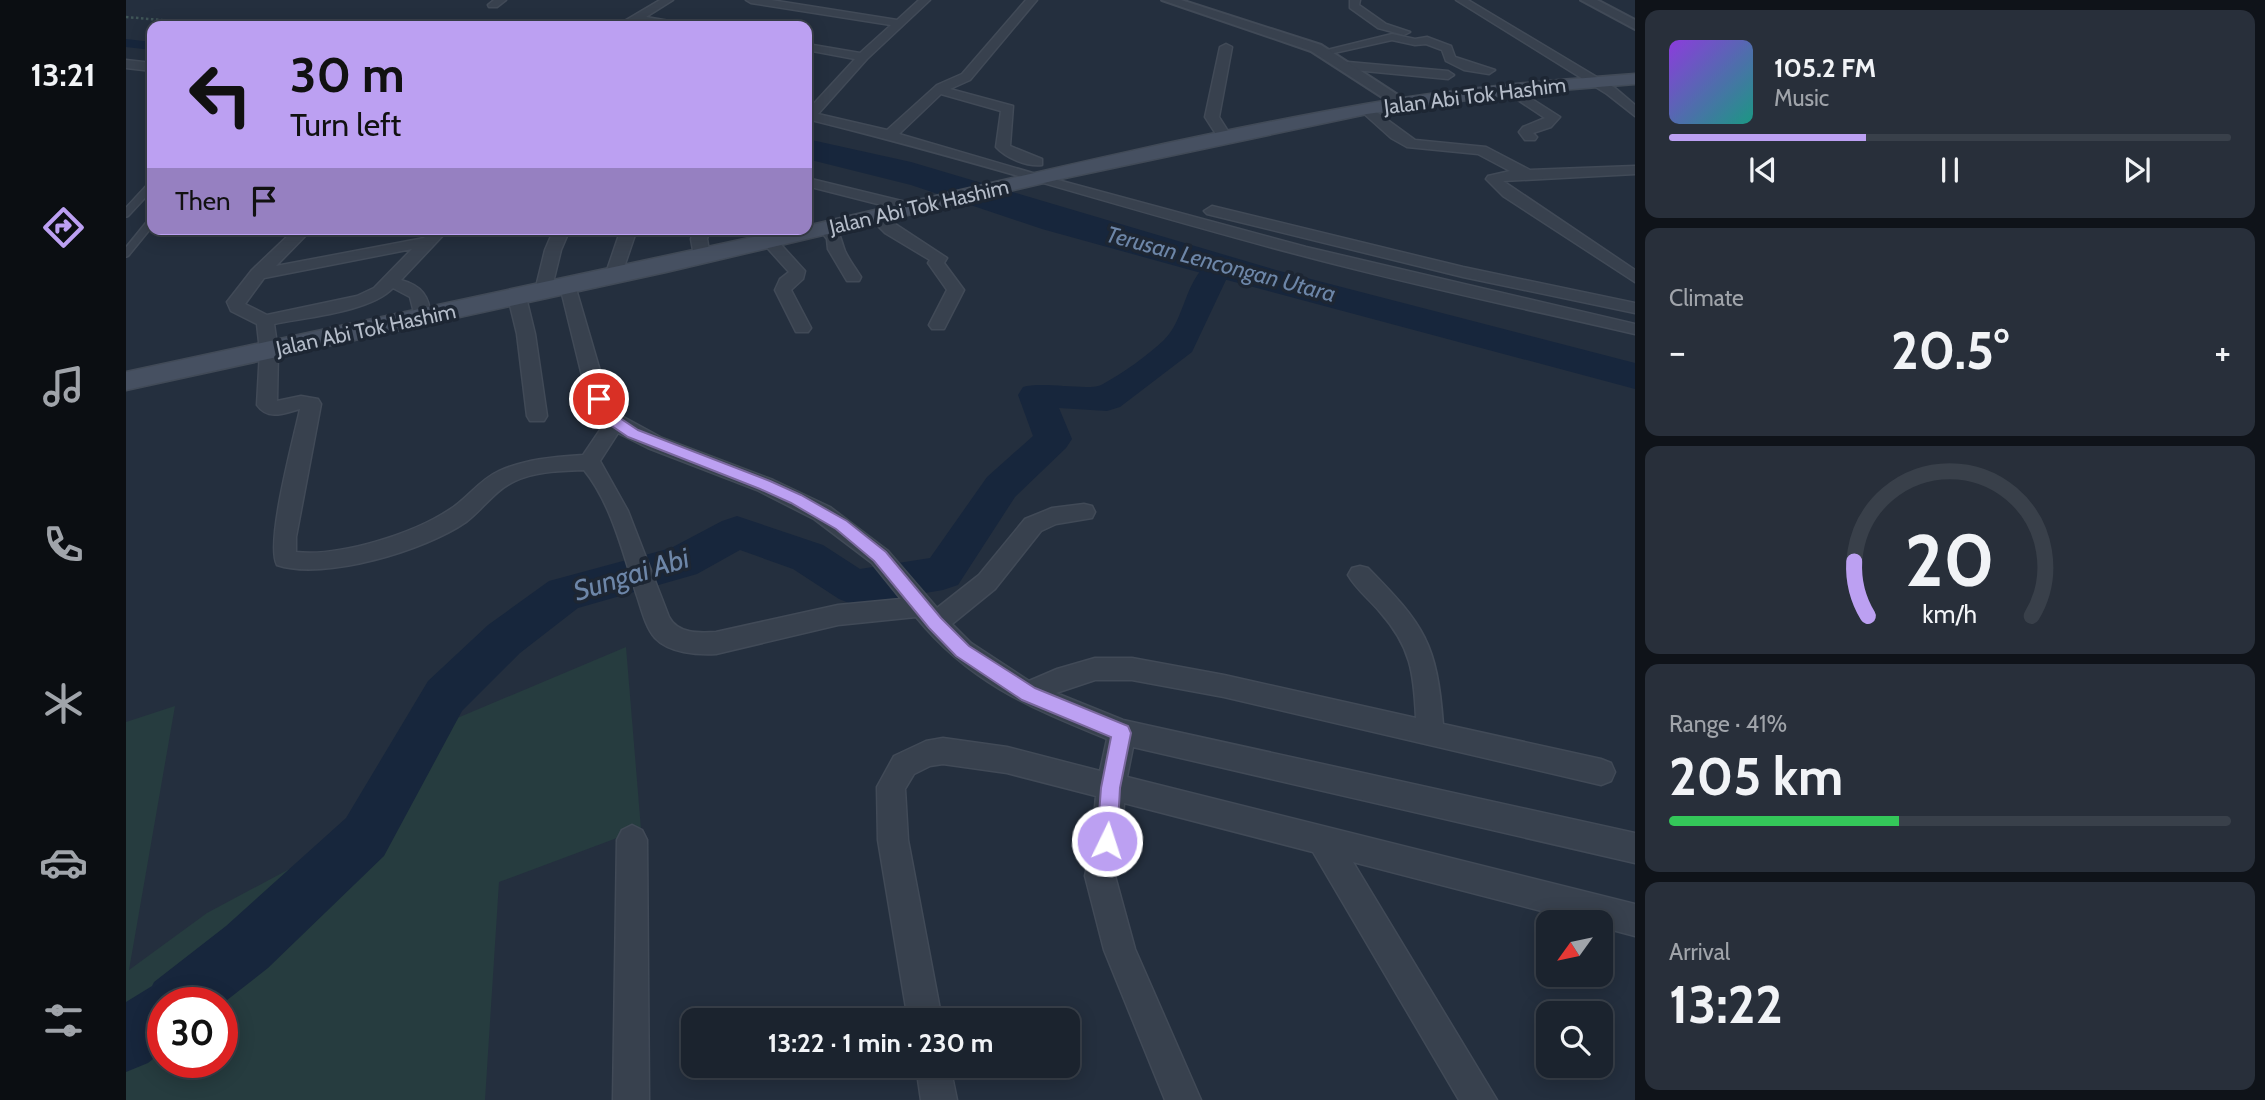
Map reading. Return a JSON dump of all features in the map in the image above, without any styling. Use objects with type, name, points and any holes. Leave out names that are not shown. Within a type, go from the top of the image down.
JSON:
[{"type":"main road","name":"Jalan Abi Tok Hashim","points":[[812,231],[1065,172],[1367,109],[1510,89],[1635,79]]},
{"type":"main road","name":"Jalan Abi Tok Hashim","points":[[126,381],[517,298],[795,235]]},
{"type":"street","points":[[630,21],[668,0]]},
{"type":"street","points":[[751,0],[898,23]]},
{"type":"street","points":[[812,113],[863,57],[925,0]]},
{"type":"street","points":[[890,135],[940,90],[966,77],[1032,0]]},
{"type":"street","points":[[1168,0],[1325,52],[1402,103]]},
{"type":"street","points":[[1355,0],[1354,6],[1373,21],[1447,48],[1450,59],[1459,64],[1489,70]]},
{"type":"street","points":[[1461,0],[1611,91],[1635,111]]},
{"type":"street","points":[[1587,0],[1633,22]]},
{"type":"street","points":[[635,18],[652,21]]},
{"type":"street","points":[[1325,52],[1382,38],[1415,42],[1427,40]]},
{"type":"street","points":[[1226,47],[1212,117],[1226,139]]},
{"type":"street","points":[[812,48],[863,57]]},
{"type":"street","points":[[126,64],[147,66]]},
{"type":"street","points":[[1348,66],[1448,75]]},
{"type":"street","points":[[1510,89],[1553,117],[1546,124],[1528,130],[1526,132],[1530,137]]},
{"type":"street","points":[[940,90],[1005,107],[1010,113],[1003,147],[1011,153],[1065,172],[1186,205],[1462,272],[1635,308]]},
{"type":"street","points":[[1367,109],[1396,135],[1412,144],[1481,150],[1527,174]]},
{"type":"street","points":[[812,117],[890,135],[1030,181],[1303,251],[1635,329]]},
{"type":"street","points":[[1635,170],[1499,176],[1494,177],[1493,182],[1635,277]]},
{"type":"street","points":[[812,183],[913,208]]},
{"type":"street","points":[[877,217],[891,230],[939,258],[936,264],[956,290],[938,325]]},
{"type":"street","points":[[826,228],[835,238],[836,249],[853,277]]},
{"type":"street","points":[[298,235],[258,274],[236,302],[243,312],[265,321],[362,300],[380,292],[436,235]]},
{"type":"street","points":[[258,274],[436,235]]},
{"type":"street","points":[[543,291],[552,250],[559,235]]},
{"type":"street","points":[[613,276],[627,235]]},
{"type":"street","points":[[700,235],[702,256]]},
{"type":"street","points":[[769,241],[797,271],[797,275],[786,283],[783,290],[802,328]]},
{"type":"street","points":[[391,282],[416,293],[421,299],[422,317]]},
{"type":"street","points":[[568,286],[599,399],[608,417],[655,443],[796,499],[841,525],[880,557],[962,651],[1028,694],[1122,733],[1326,776],[1635,848]]},
{"type":"street","points":[[517,298],[526,334],[537,416]]},
{"type":"street","points":[[265,321],[269,351],[269,408],[301,402],[311,404],[283,552],[285,559],[291,562],[345,557],[429,532],[460,515],[484,490],[507,476],[536,467],[589,462],[596,468],[609,491],[663,630],[673,638],[699,644],[716,643],[838,615],[922,607],[987,582],[1033,525],[1052,516],[1084,512]]},
{"type":"street","points":[[589,462],[615,422]]},
{"type":"street","points":[[1360,576],[1407,627],[1418,648],[1425,672],[1431,734]]},
{"type":"street","points":[[1028,694],[1057,680],[1087,671],[1132,669],[1224,687],[1601,772]]},
{"type":"street","points":[[1122,733],[1111,788],[1107,841],[1100,876],[1120,950],[1183,1100]]},
{"type":"street","points":[[923,1008],[893,840],[890,794],[896,774],[914,759],[943,751],[1007,760],[1635,920]]},
{"type":"street","points":[[631,1100],[632,840]]},
{"type":"street","points":[[1323,841],[1479,1100]]},
{"type":"street","points":[[935,1078],[939,1100]]},
{"type":"lane","points":[[126,213],[129,206],[147,190]]},
{"type":"lane","points":[[126,253],[147,227]]},
{"type":"path","points":[[126,17],[173,21]]},
{"type":"green space","points":[[626,647],[641,829],[499,882],[485,1100],[126,1100],[126,722],[175,706],[129,970],[207,913],[340,842],[410,738]]},
{"type":"water","points":[[812,140],[911,162],[1276,270],[1635,363],[1635,389],[1042,229],[911,185],[812,160]]},
{"type":"waterway","name":"Terusan Lencongan Utara","points":[[126,43],[147,45]]},
{"type":"waterway","name":"Sungai Abi","points":[[196,987],[247,947],[365,837],[445,696],[504,639],[564,594],[682,562],[737,532],[808,557],[854,587],[943,573],[1001,487],[1053,439],[1036,395],[1107,399],[1180,345],[1212,276],[1224,265]]},
{"type":"waterway","name":"Sungai Abi","points":[[126,1041],[147,1025]]},
{"type":"route","points":[[599,399],[608,417],[633,433],[765,485],[841,525],[880,557],[962,651],[1028,694],[1122,733],[1111,788],[1107,841]]}]
